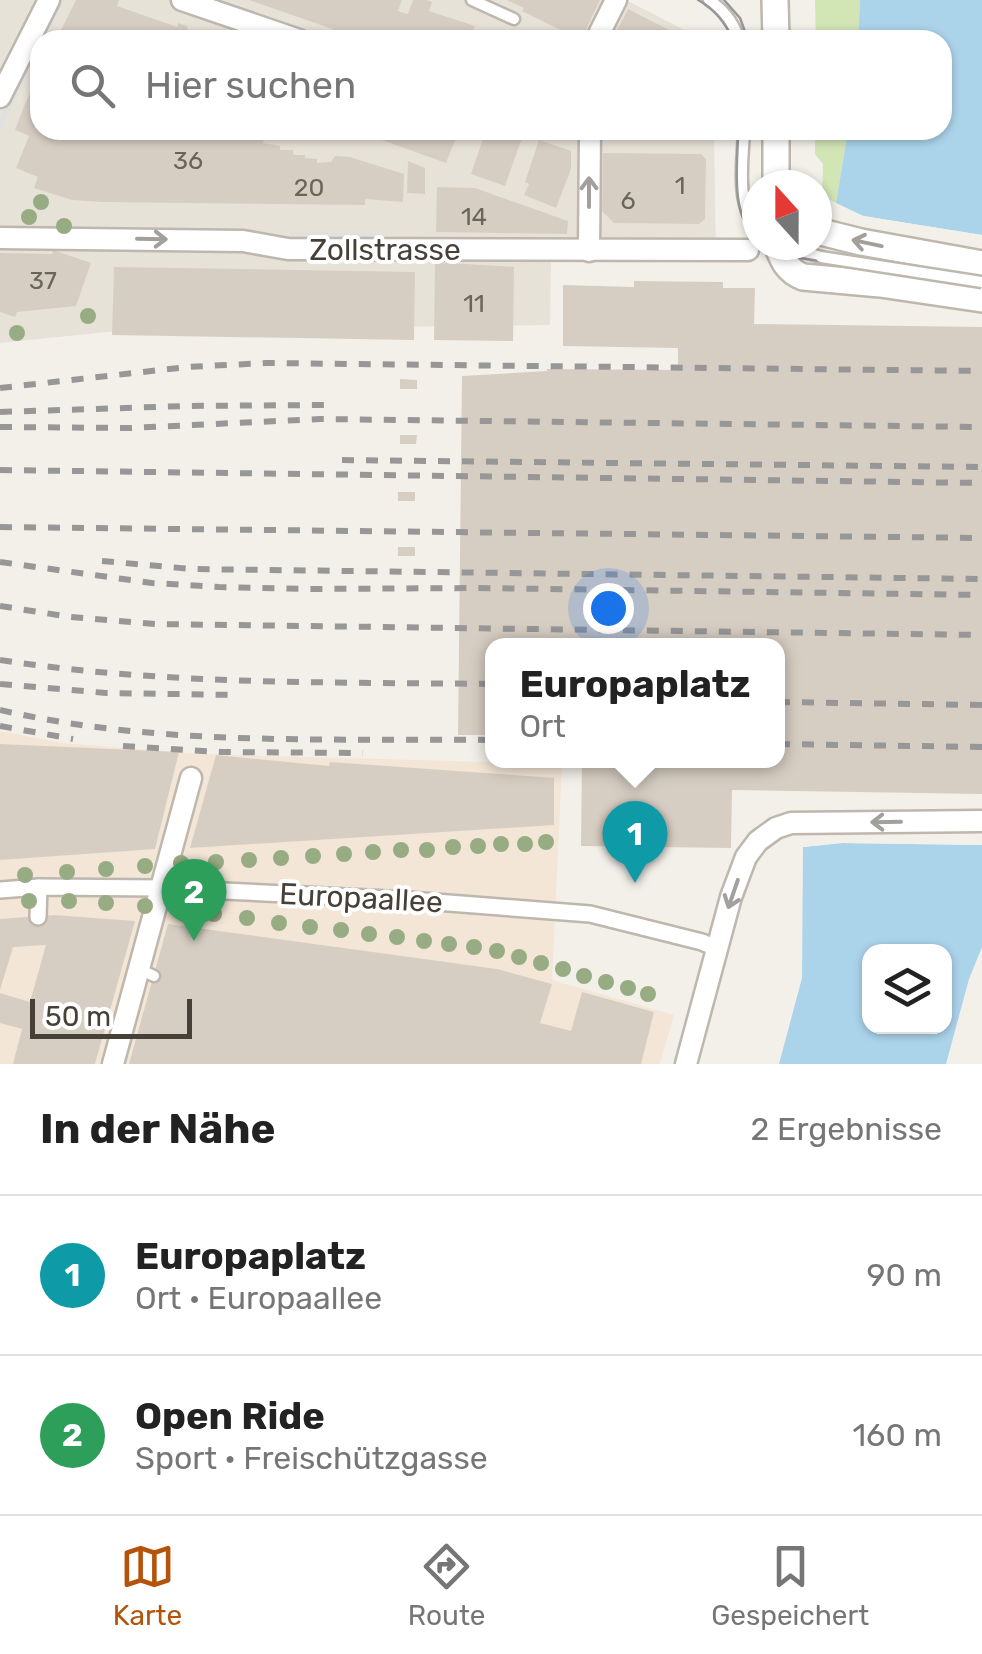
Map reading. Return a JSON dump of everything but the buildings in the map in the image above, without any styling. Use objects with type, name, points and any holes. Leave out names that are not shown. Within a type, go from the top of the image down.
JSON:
[{"type":"street","points":[[34,30],[49,0]]},
{"type":"street","points":[[182,0],[270,30]]},
{"type":"street","points":[[601,30],[616,0]]},
{"type":"street","points":[[776,0],[776,30]]},
{"type":"street","points":[[0,97],[30,38]]},
{"type":"street","points":[[585,140],[589,251]]},
{"type":"street","points":[[776,140],[776,170]]},
{"type":"street","name":"Zollstrasse","points":[[0,238],[243,241],[288,250],[742,250]]},
{"type":"street","points":[[832,248],[861,242],[982,264]]},
{"type":"street","points":[[832,257],[880,284],[982,299]]},
{"type":"street","points":[[783,260],[793,273],[808,260]]},
{"type":"street","points":[[113,1064],[146,972],[162,888],[191,778]]},
{"type":"street","points":[[686,1064],[731,897],[746,857],[758,841],[791,823],[982,821]]},
{"type":"street","points":[[38,917],[39,886]]},
{"type":"street","name":"Europaallee","points":[[0,890],[39,886],[162,888],[352,896],[590,914],[716,948]]},
{"type":"lane","points":[[472,0],[514,19]]},
{"type":"lane","points":[[709,0],[726,14],[736,30]]},
{"type":"lane","points":[[743,170],[744,140]]},
{"type":"lane","points":[[832,252],[982,282]]},
{"type":"shaded area","points":[[0,0],[626,0],[684,30],[30,30],[30,140],[714,140],[716,261],[551,261],[550,325],[127,330],[0,343]]},
{"type":"shaded area","points":[[58,0],[65,0],[50,30],[43,30]]},
{"type":"shaded area","points":[[30,56],[30,71],[0,131],[0,116]]},
{"type":"shaded area","points":[[291,232],[381,233],[381,239],[291,238]]},
{"type":"shaded area","points":[[0,731],[63,743],[201,754],[485,762],[485,768],[562,768],[552,980],[674,1015],[660,1064],[0,1064]]},
{"type":"green space","points":[[815,0],[860,0],[858,30],[816,30]]},
{"type":"green space","points":[[815,140],[846,140],[836,203],[832,201],[832,170],[823,170],[815,154]]},
{"type":"water","points":[[860,0],[982,0],[982,235],[863,216],[836,203],[846,140],[952,140],[952,30],[858,30]]},
{"type":"water","points":[[842,843],[982,845],[982,947],[969,979],[946,1064],[779,1064],[802,978],[803,847]]},
{"type":"pier","points":[[832,201],[863,216],[982,235],[982,240],[861,221],[833,207]]},
{"type":"pier","points":[[842,838],[982,840],[982,845],[842,843],[803,847],[803,842]]},
{"type":"tram line","points":[[698,0],[728,30]]},
{"type":"tram line","points":[[724,0],[740,18],[744,30]]},
{"type":"tram line","points":[[738,140],[742,216]]},
{"type":"tram line","points":[[813,260],[982,286]]},
{"type":"railway","points":[[0,388],[187,367],[266,363],[982,371]]},
{"type":"railway","points":[[0,412],[325,405]]},
{"type":"railway","points":[[0,427],[130,428],[320,419],[982,427]]},
{"type":"railway","points":[[342,460],[982,467]]},
{"type":"railway","points":[[0,470],[982,483]]},
{"type":"railway","points":[[0,527],[982,538]]},
{"type":"railway","points":[[102,561],[192,569],[982,579]]},
{"type":"railway","points":[[0,562],[152,583],[219,587],[982,595]]},
{"type":"railway","points":[[0,606],[155,624],[982,635]]},
{"type":"railway","points":[[0,660],[184,678],[485,684]]},
{"type":"railway","points":[[0,684],[106,693],[238,695]]},
{"type":"railway","points":[[785,702],[982,705]]},
{"type":"railway","points":[[0,710],[61,722],[183,735],[485,740]]},
{"type":"railway","points":[[0,726],[73,739]]},
{"type":"railway","points":[[785,744],[982,747]]},
{"type":"railway","points":[[123,746],[221,752],[363,753]]},
{"type":"place","name":"Europaplatz","points":[[635,883]]},
{"type":"place","name":"Open Ride","points":[[194,941]]}]
